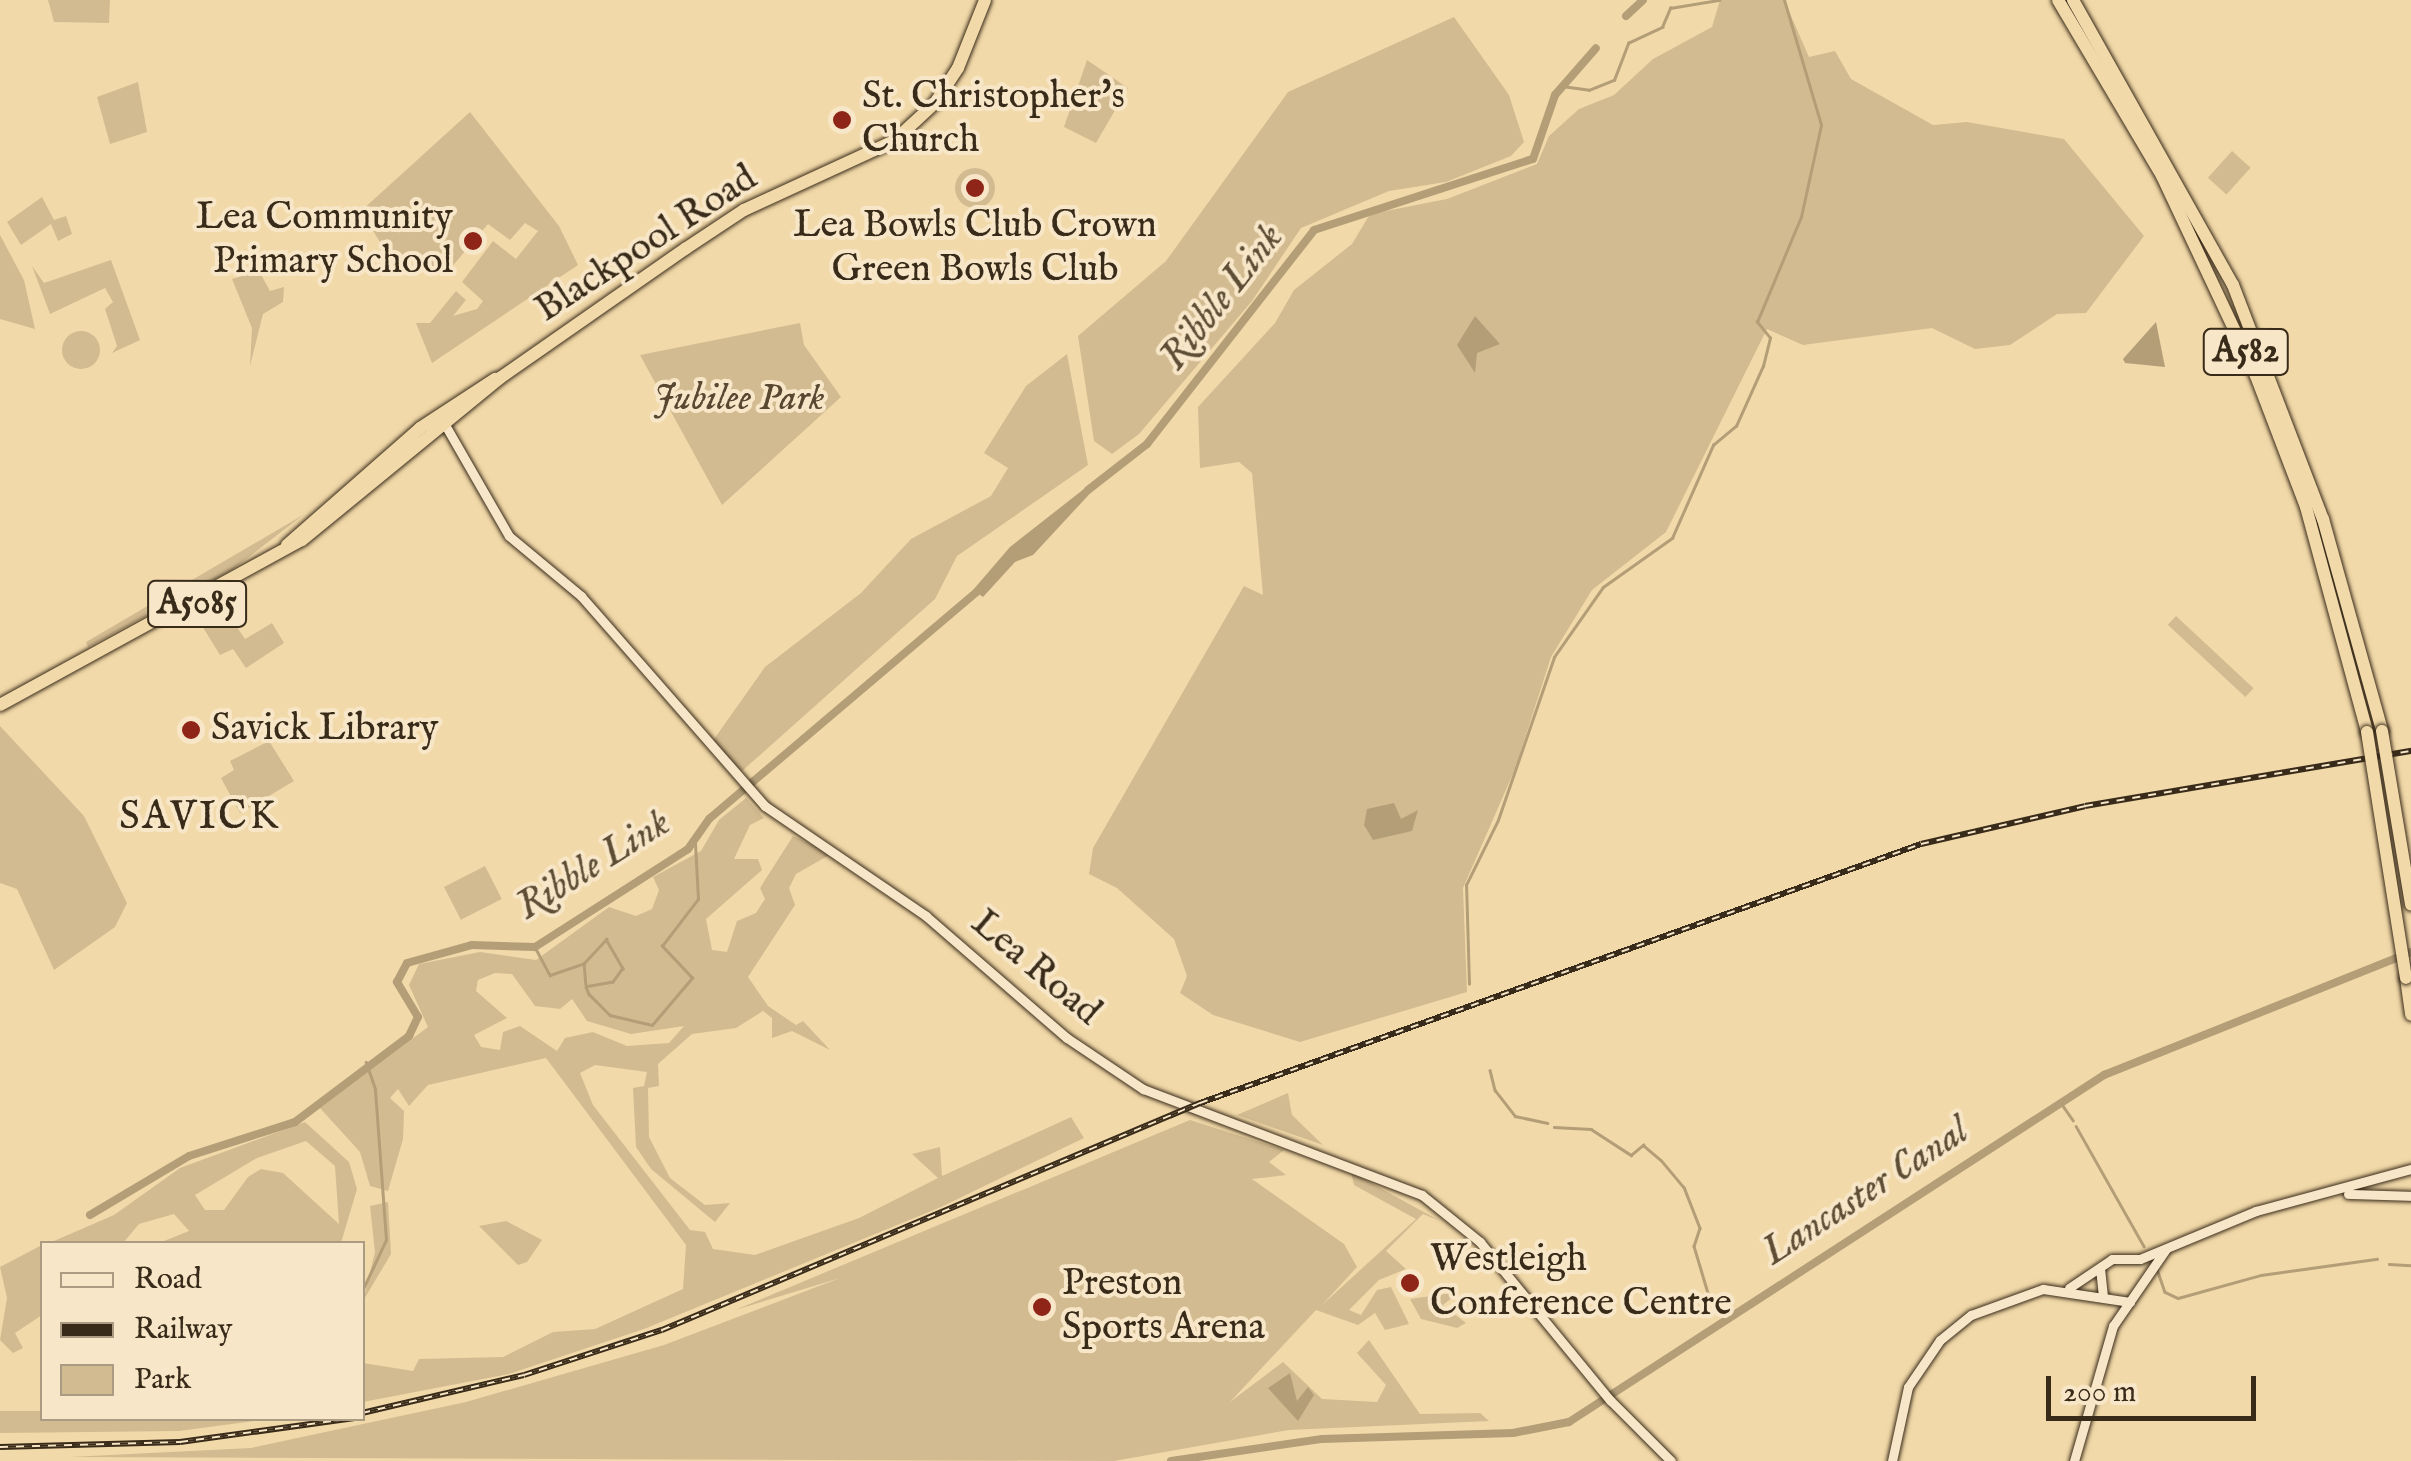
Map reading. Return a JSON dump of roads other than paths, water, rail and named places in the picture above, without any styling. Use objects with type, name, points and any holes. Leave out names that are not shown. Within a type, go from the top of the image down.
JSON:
[{"type":"highway","name":"Blackpool Road","points":[[0,705],[194,606],[326,522],[442,418],[744,210],[894,141],[950,80],[984,0]]},
{"type":"highway","name":"A582","points":[[2058,0],[2162,176],[2250,360],[2306,507],[2374,732],[2411,1015]]},
{"type":"highway","name":"A582","points":[[2074,0],[2233,285],[2323,519],[2411,905]]},
{"type":"street","name":"Lea Road","points":[[442,418],[509,536],[581,596],[755,797],[926,916],[1076,1044],[1143,1089],[1422,1194],[1480,1242],[1613,1404],[1671,1461]]},
{"type":"street","points":[[1892,1461],[1904,1394],[1940,1340],[1996,1301],[2069,1288],[2116,1258],[2131,1261],[2256,1211],[2411,1169]]},
{"type":"street","points":[[2330,1194],[2411,1196]]},
{"type":"street","points":[[2074,1461],[2113,1326],[2168,1247]]},
{"type":"street","points":[[2131,1261],[2143,1278]]},
{"type":"street","points":[[2100,1268],[2113,1326]]},
{"type":"street","points":[[2069,1288],[2106,1300],[2130,1302]]},
{"type":"waterway","name":"Ribble Link","points":[[1626,16],[1643,0]]},
{"type":"waterway","points":[[1562,86],[1589,90],[1614,80],[1628,43],[1662,27],[1670,8],[1719,0]]},
{"type":"waterway","points":[[1469,984],[1466,885],[1498,820],[1554,657],[1603,587],[1672,538],[1713,445],[1736,426],[1763,366],[1770,338],[1757,322],[1801,217],[1821,125],[1784,0]]},
{"type":"waterway","name":"Ribble Link","points":[[1088,490],[1147,444],[1314,230],[1533,159],[1555,95],[1596,48]]},
{"type":"waterway","name":"Ribble Link","points":[[90,1215],[189,1156],[295,1122],[409,1036],[418,1017],[397,982],[407,963],[472,945],[535,947],[688,849],[709,819],[983,587]]},
{"type":"waterway","points":[[584,963],[606,939],[623,968],[613,982],[586,987],[589,994],[610,1015],[652,1025],[692,978],[662,946],[698,899],[695,843]]},
{"type":"waterway","points":[[535,947],[550,975],[584,963],[586,984]]},
{"type":"waterway","name":"Lancaster Canal","points":[[1171,1461],[1322,1439],[1513,1433],[1569,1422],[2104,1075],[2411,952]]},
{"type":"waterway","points":[[365,1285],[386,1240],[375,1089],[366,1063]]},
{"type":"waterway","points":[[1490,1070],[1495,1090],[1515,1116],[1547,1123]]},
{"type":"waterway","points":[[2061,1103],[2073,1120]]},
{"type":"waterway","points":[[2076,1126],[2144,1246]]},
{"type":"waterway","points":[[1554,1127],[1591,1129],[1631,1155],[1643,1145],[1661,1160],[1684,1187],[1700,1228],[1694,1246],[1711,1303]]},
{"type":"waterway","points":[[2157,1269],[2165,1292],[2178,1298],[2261,1275],[2377,1259]]},
{"type":"waterway","points":[[2389,1264],[2411,1265]]},
{"type":"railway","points":[[365,1412],[524,1375],[662,1330],[1200,1103],[1921,844],[2085,806],[2411,751]]},
{"type":"railway","points":[[0,1447],[180,1442],[334,1421]]},
{"type":"place","name":"St. Christopher's Church","points":[[842,120]]},
{"type":"place","name":"Lea Bowls Club Crown Green Bowls Club","points":[[975,188]]},
{"type":"place","name":"Lea Community Primary School","points":[[473,241]]},
{"type":"place","name":"Savick Library","points":[[191,730]]},
{"type":"place","name":"Westleigh Conference Centre","points":[[1410,1283]]},
{"type":"place","name":"Preston Sports Arena","points":[[1042,1307]]},
{"type":"district","name":"SAVICK","points":[[200,818]]},
{"type":"park label","name":"Jubilee Park","points":[[739,400]]}]
